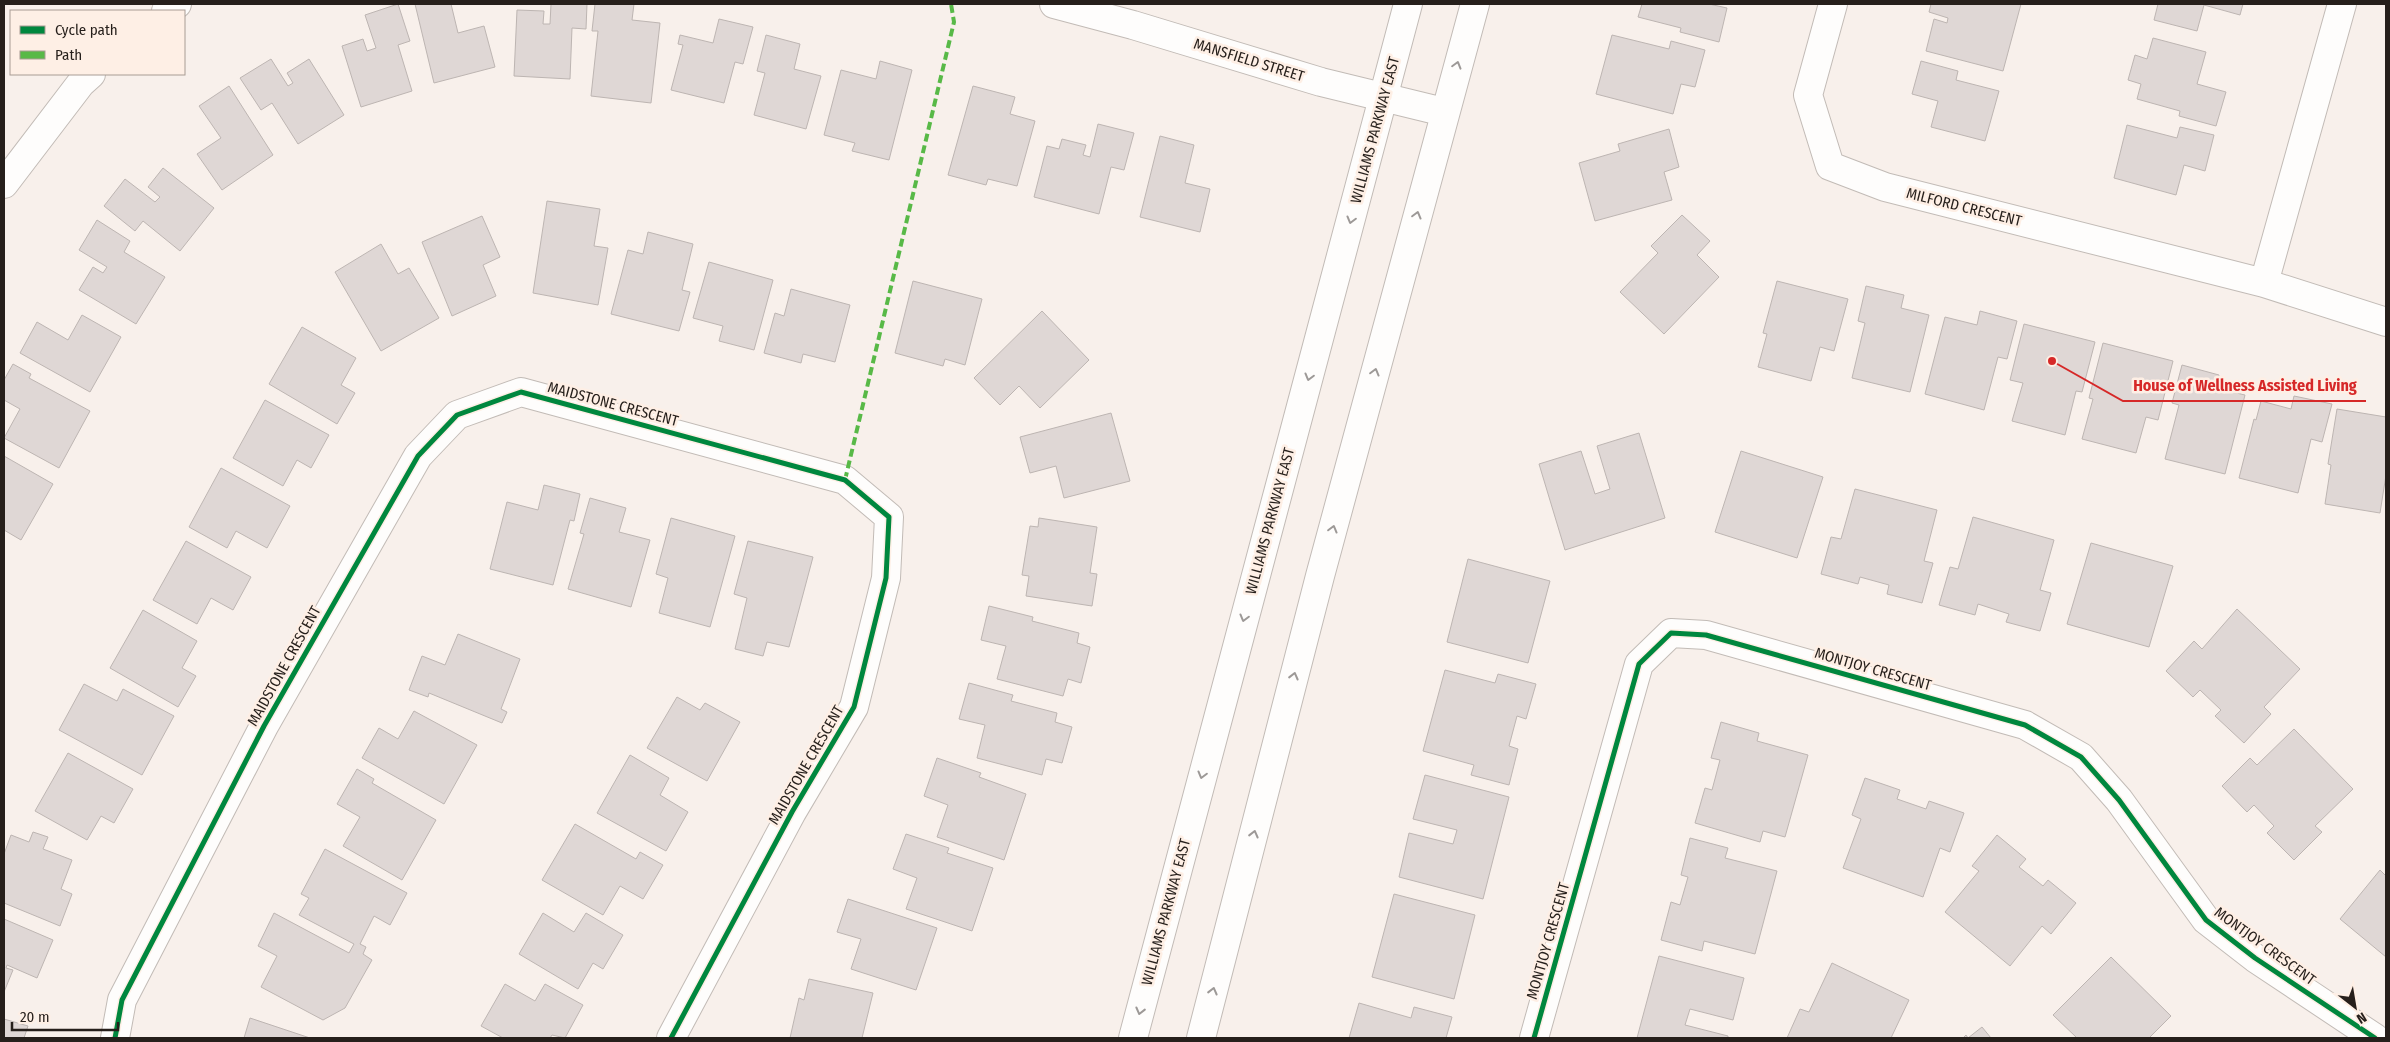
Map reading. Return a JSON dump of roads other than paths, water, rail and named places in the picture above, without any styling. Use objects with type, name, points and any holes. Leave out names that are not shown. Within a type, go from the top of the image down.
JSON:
[{"type":"street","name":"MANSFIELD STREET","points":[[1054,4],[1133,25],[1321,82],[1444,112]]},
{"type":"street","name":"WILLIAMS PARKWAY EAST","points":[[1133,1038],[1408,4]]},
{"type":"street","points":[[1201,1038],[1320,576],[1474,4]]},
{"type":"street","name":"MILFORD CRESCENT","points":[[1833,4],[1808,96],[1830,166],[1885,187],[2264,283],[2386,322]]},
{"type":"street","points":[[2264,283],[2342,4]]},
{"type":"street","points":[[4,184],[81,83],[90,75]]},
{"type":"street","name":"MAIDSTONE CRESCENT","points":[[115,1038],[122,1000],[260,735],[418,456],[457,415],[521,392],[846,480],[889,517],[886,578],[854,707],[792,812],[671,1038]]},
{"type":"street","name":"MONTJOY CRESCENT","points":[[1534,1038],[1639,664],[1670,633],[1706,635],[2025,725],[2081,757],[2120,800],[2206,920],[2255,958],[2375,1038]]},
{"type":"place","name":"House of Wellness Assisted Living","points":[[2052,361]]}]
